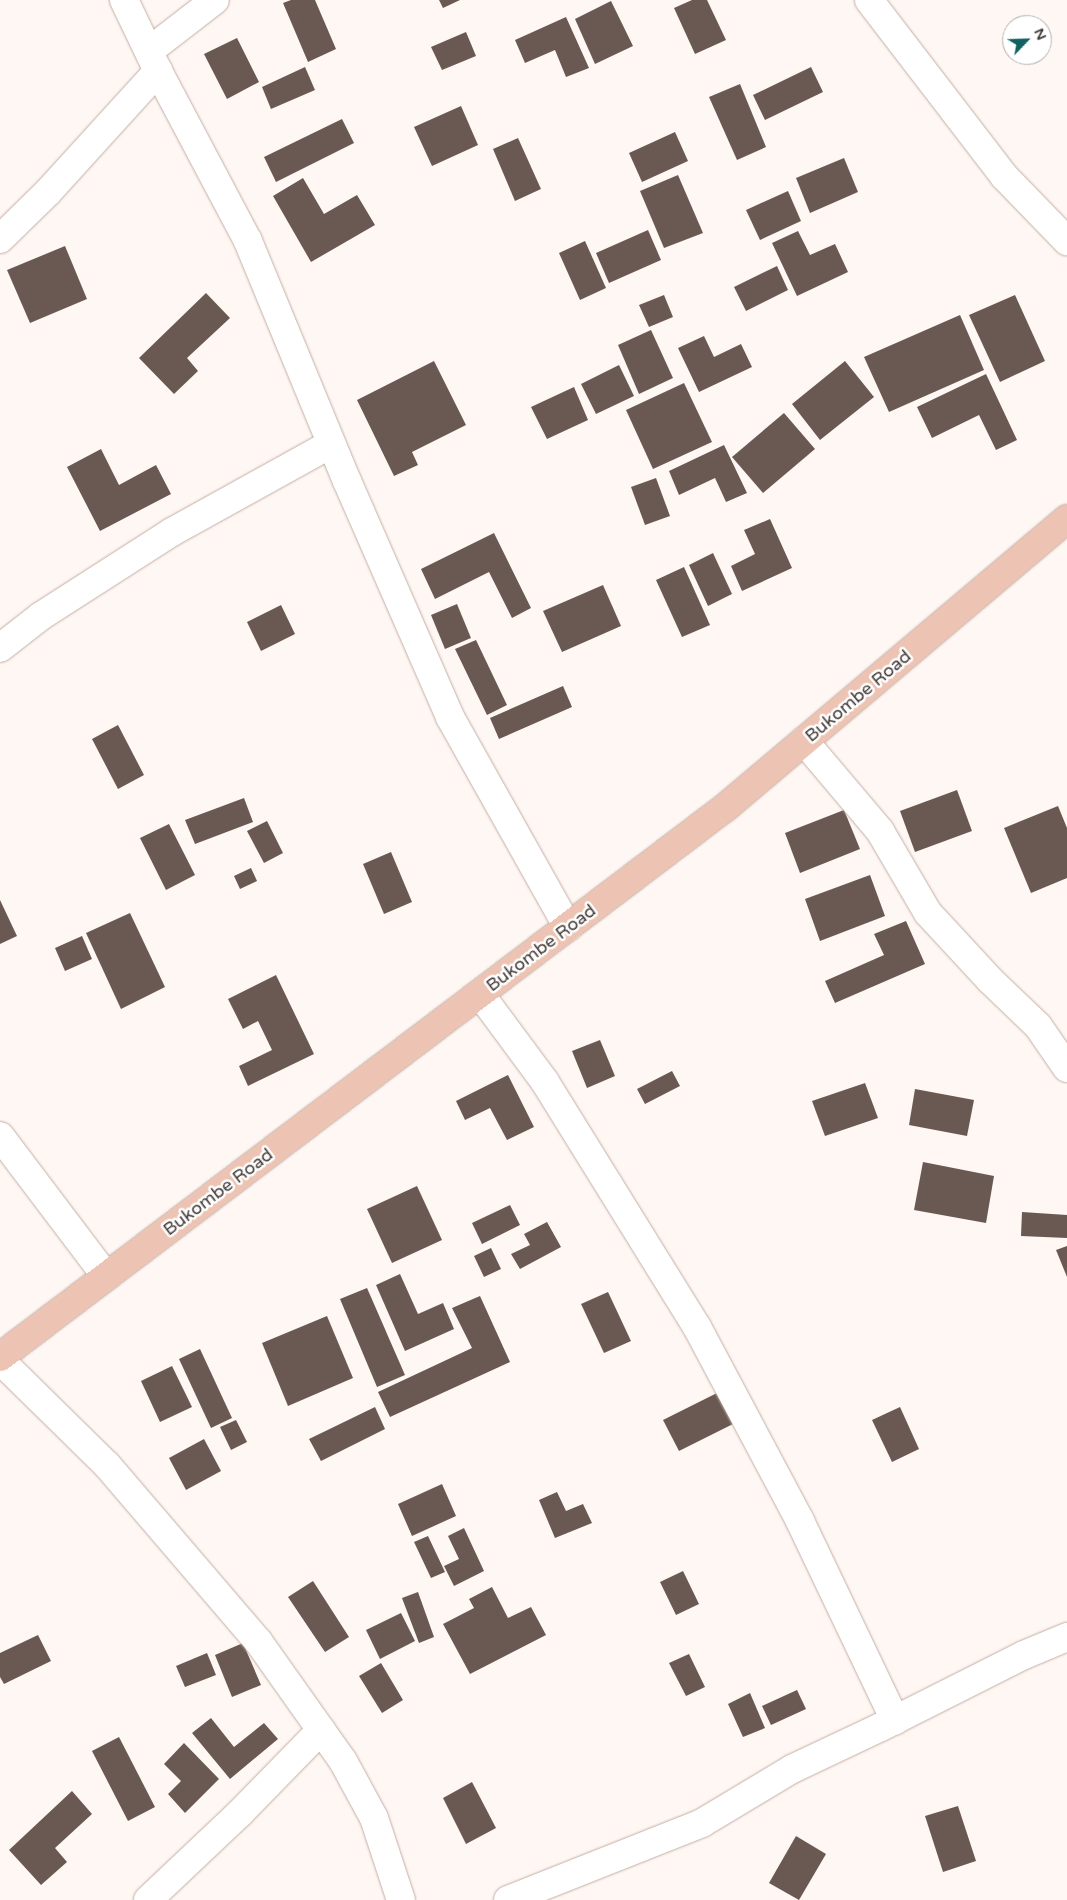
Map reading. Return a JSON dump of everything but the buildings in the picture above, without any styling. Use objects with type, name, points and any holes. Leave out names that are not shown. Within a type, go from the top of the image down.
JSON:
[{"type":"main road","name":"Bukombe Road","points":[[0,1358],[726,807],[1067,519]]},
{"type":"street","points":[[124,0],[153,61],[248,241],[331,444],[450,717],[568,927]]},
{"type":"street","points":[[0,239],[48,192],[153,61],[215,0]]},
{"type":"street","points":[[869,0],[1004,176],[1067,241]]},
{"type":"street","points":[[0,648],[41,616],[172,532],[331,444]]},
{"type":"street","points":[[804,741],[880,831],[928,913],[990,980],[1038,1026],[1067,1068]]},
{"type":"street","points":[[480,994],[545,1082],[697,1327],[800,1521],[895,1720]]},
{"type":"street","points":[[0,1136],[106,1276]]},
{"type":"street","points":[[0,1358],[107,1465],[258,1641],[343,1761],[374,1818],[401,1900]]},
{"type":"street","points":[[508,1900],[702,1823],[792,1769],[1000,1667],[1067,1638]]},
{"type":"street","points":[[148,1900],[240,1813],[321,1730]]}]
